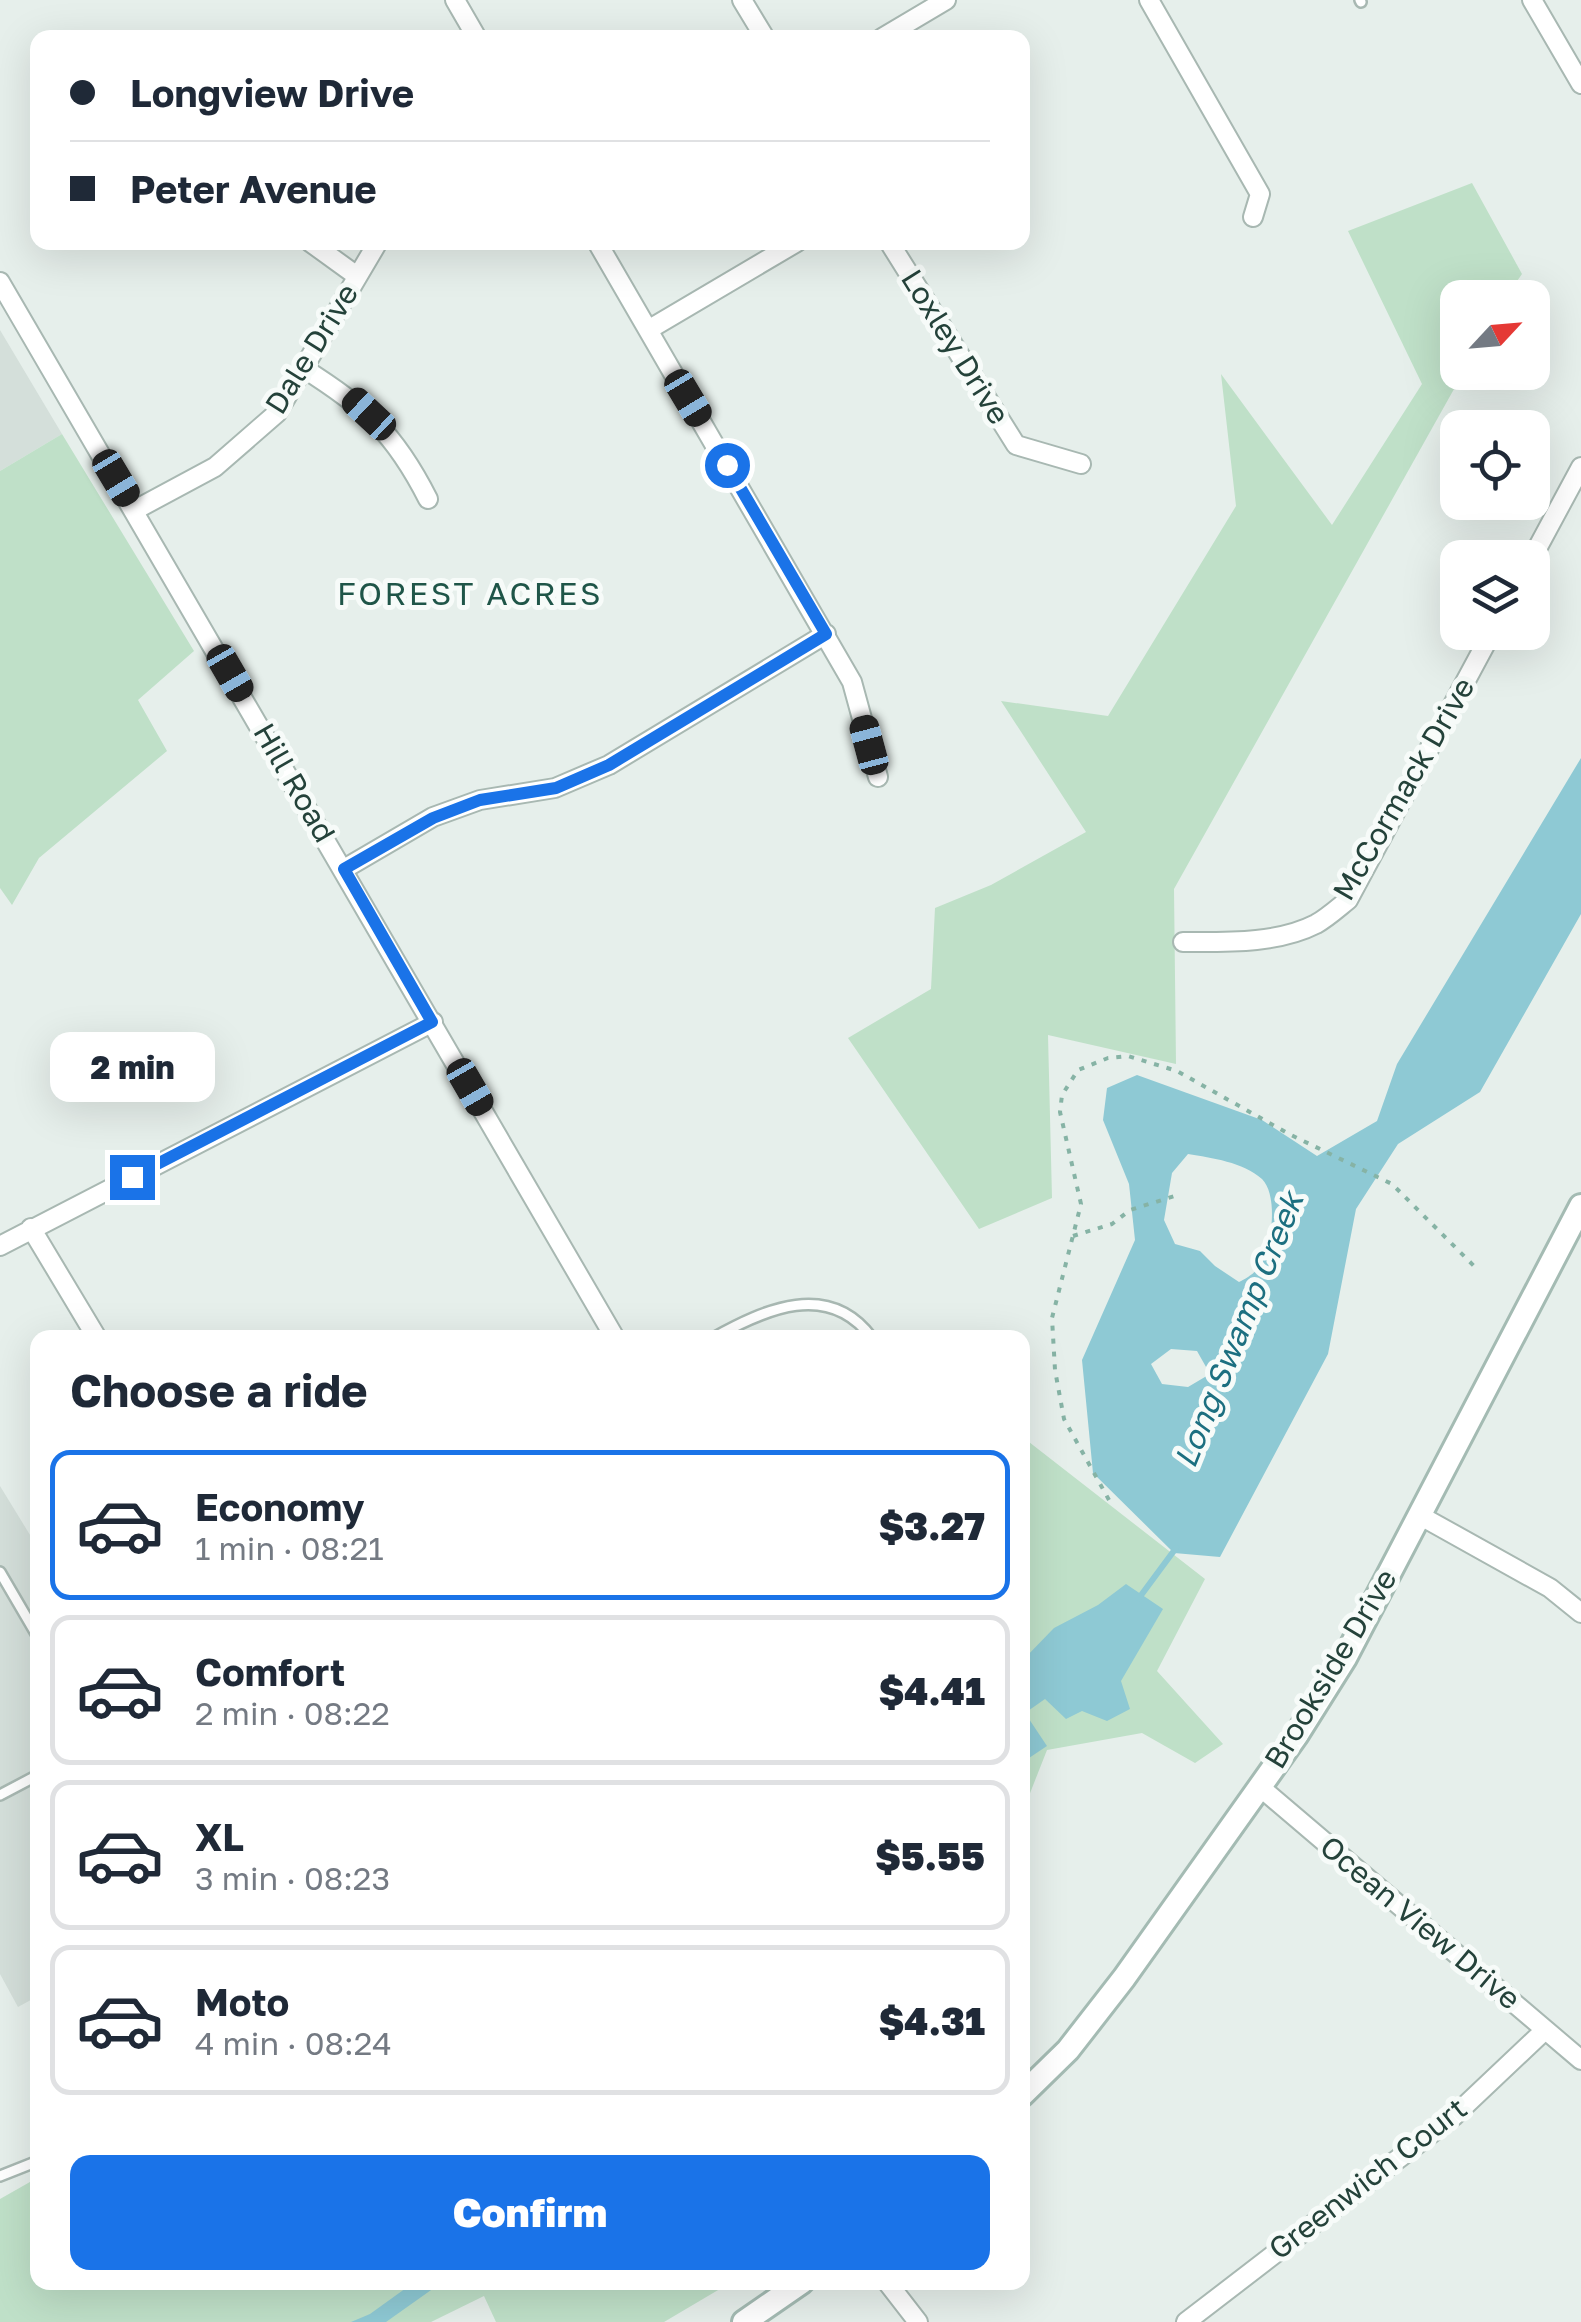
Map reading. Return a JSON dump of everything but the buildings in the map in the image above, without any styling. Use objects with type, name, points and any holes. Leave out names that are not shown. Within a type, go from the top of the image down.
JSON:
[{"type":"street","points":[[456,0],[473,30]]},
{"type":"street","points":[[742,0],[760,30]]},
{"type":"street","points":[[895,30],[946,0]]},
{"type":"street","points":[[1149,0],[1260,194],[1253,218]]},
{"type":"street","points":[[1532,0],[1581,84]]},
{"type":"street","points":[[321,250],[357,276]]},
{"type":"street","name":"Dale Drive","points":[[135,510],[215,467],[277,414],[373,250]]},
{"type":"street","points":[[602,250],[852,682],[878,776]]},
{"type":"street","points":[[648,330],[783,250]]},
{"type":"street","name":"Loxley Drive","points":[[894,250],[1016,445],[1081,464]]},
{"type":"street","name":"Hill Road","points":[[0,282],[610,1330]]},
{"type":"street","points":[[302,368],[353,400],[384,429],[411,465],[428,499]]},
{"type":"street","points":[[1542,540],[1581,467]]},
{"type":"street","points":[[344,869],[433,818],[480,800],[556,788],[609,765],[826,634]]},
{"type":"street","name":"McCormack Drive","points":[[1183,942],[1238,942],[1299,931],[1348,900],[1482,650]]},
{"type":"street","points":[[0,1246],[432,1022]]},
{"type":"street","name":"Brookside Drive","points":[[1030,2087],[1068,2050],[1124,1978],[1345,1658],[1581,1206]]},
{"type":"street","points":[[31,1228],[93,1330]]},
{"type":"street","points":[[1419,1516],[1550,1588],[1581,1612]]},
{"type":"street","name":"Ocean View Drive","points":[[1260,1786],[1581,2060]]},
{"type":"street","name":"Greenwich Court","points":[[1186,2322],[1454,2116],[1545,2030]]},
{"type":"street","points":[[744,2322],[790,2290]]},
{"type":"street","points":[[893,2290],[918,2322]]},
{"type":"lane","points":[[727,1330],[788,1305],[841,1308],[866,1330]]},
{"type":"lane","points":[[0,1572],[30,1624]]},
{"type":"lane","points":[[0,1795],[30,1779]]},
{"type":"lane","points":[[0,2176],[30,2163]]},
{"type":"path","points":[[1109,1500],[1064,1419],[1055,1370],[1052,1318],[1081,1204],[1060,1112],[1062,1095],[1070,1080],[1089,1064],[1128,1056],[1177,1070],[1288,1134],[1392,1184],[1474,1266]]},
{"type":"path","points":[[1073,1236],[1112,1224],[1130,1210],[1178,1195]]},
{"type":"shaded area","points":[[0,330],[62,434],[0,471]]},
{"type":"shaded area","points":[[0,1486],[30,1535],[30,2000],[18,2007],[0,1974]]},
{"type":"green space","points":[[1472,183],[1522,274],[1518,280],[1440,280],[1440,390],[1453,390],[1174,889],[1176,1064],[1048,1035],[1052,1198],[979,1229],[848,1038],[931,989],[935,908],[991,885],[1086,832],[1001,701],[1108,716],[1236,506],[1221,374],[1332,525],[1422,384],[1348,231]]},
{"type":"green space","points":[[62,434],[194,651],[138,700],[167,751],[39,858],[12,905],[0,888],[0,471]]},
{"type":"green space","points":[[1030,1443],[1205,1579],[1157,1671],[1223,1744],[1195,1763],[1142,1733],[1047,1750],[1030,1793]]},
{"type":"green space","points":[[30,2182],[30,2290],[718,2290],[664,2322],[496,2322],[484,2296],[431,2322],[0,2322],[0,2199]]},
{"type":"water","points":[[1581,758],[1581,914],[1480,1092],[1398,1144],[1356,1209],[1328,1354],[1220,1557],[1174,1553],[1093,1473],[1082,1360],[1135,1240],[1129,1184],[1103,1120],[1107,1088],[1137,1075],[1262,1120],[1317,1156],[1377,1121],[1397,1064]],"holes":[[[1188,1154],[1246,1168],[1267,1187],[1272,1210],[1267,1249],[1256,1270],[1239,1282],[1200,1251],[1175,1244],[1164,1220],[1172,1173]],[[1171,1349],[1197,1351],[1210,1374],[1188,1387],[1162,1384],[1151,1364]]]},
{"type":"water","points":[[1126,1584],[1163,1609],[1121,1681],[1130,1709],[1107,1721],[1082,1711],[1066,1719],[1045,1699],[1030,1710],[1030,1653],[1054,1628],[1098,1605]]},
{"type":"water","points":[[1030,1720],[1047,1746],[1030,1757]]},
{"type":"water","points":[[403,2290],[431,2290],[386,2322],[351,2322],[370,2314]]},
{"type":"waterway","name":"Long Swamp Creek","points":[[1139,1598],[1176,1548]]},
{"type":"district","name":"FOREST ACRES","points":[[470,594]]},
{"type":"route","points":[[132,1177],[432,1022],[344,869],[433,818],[480,800],[556,788],[609,765],[826,634],[727,465]]}]
